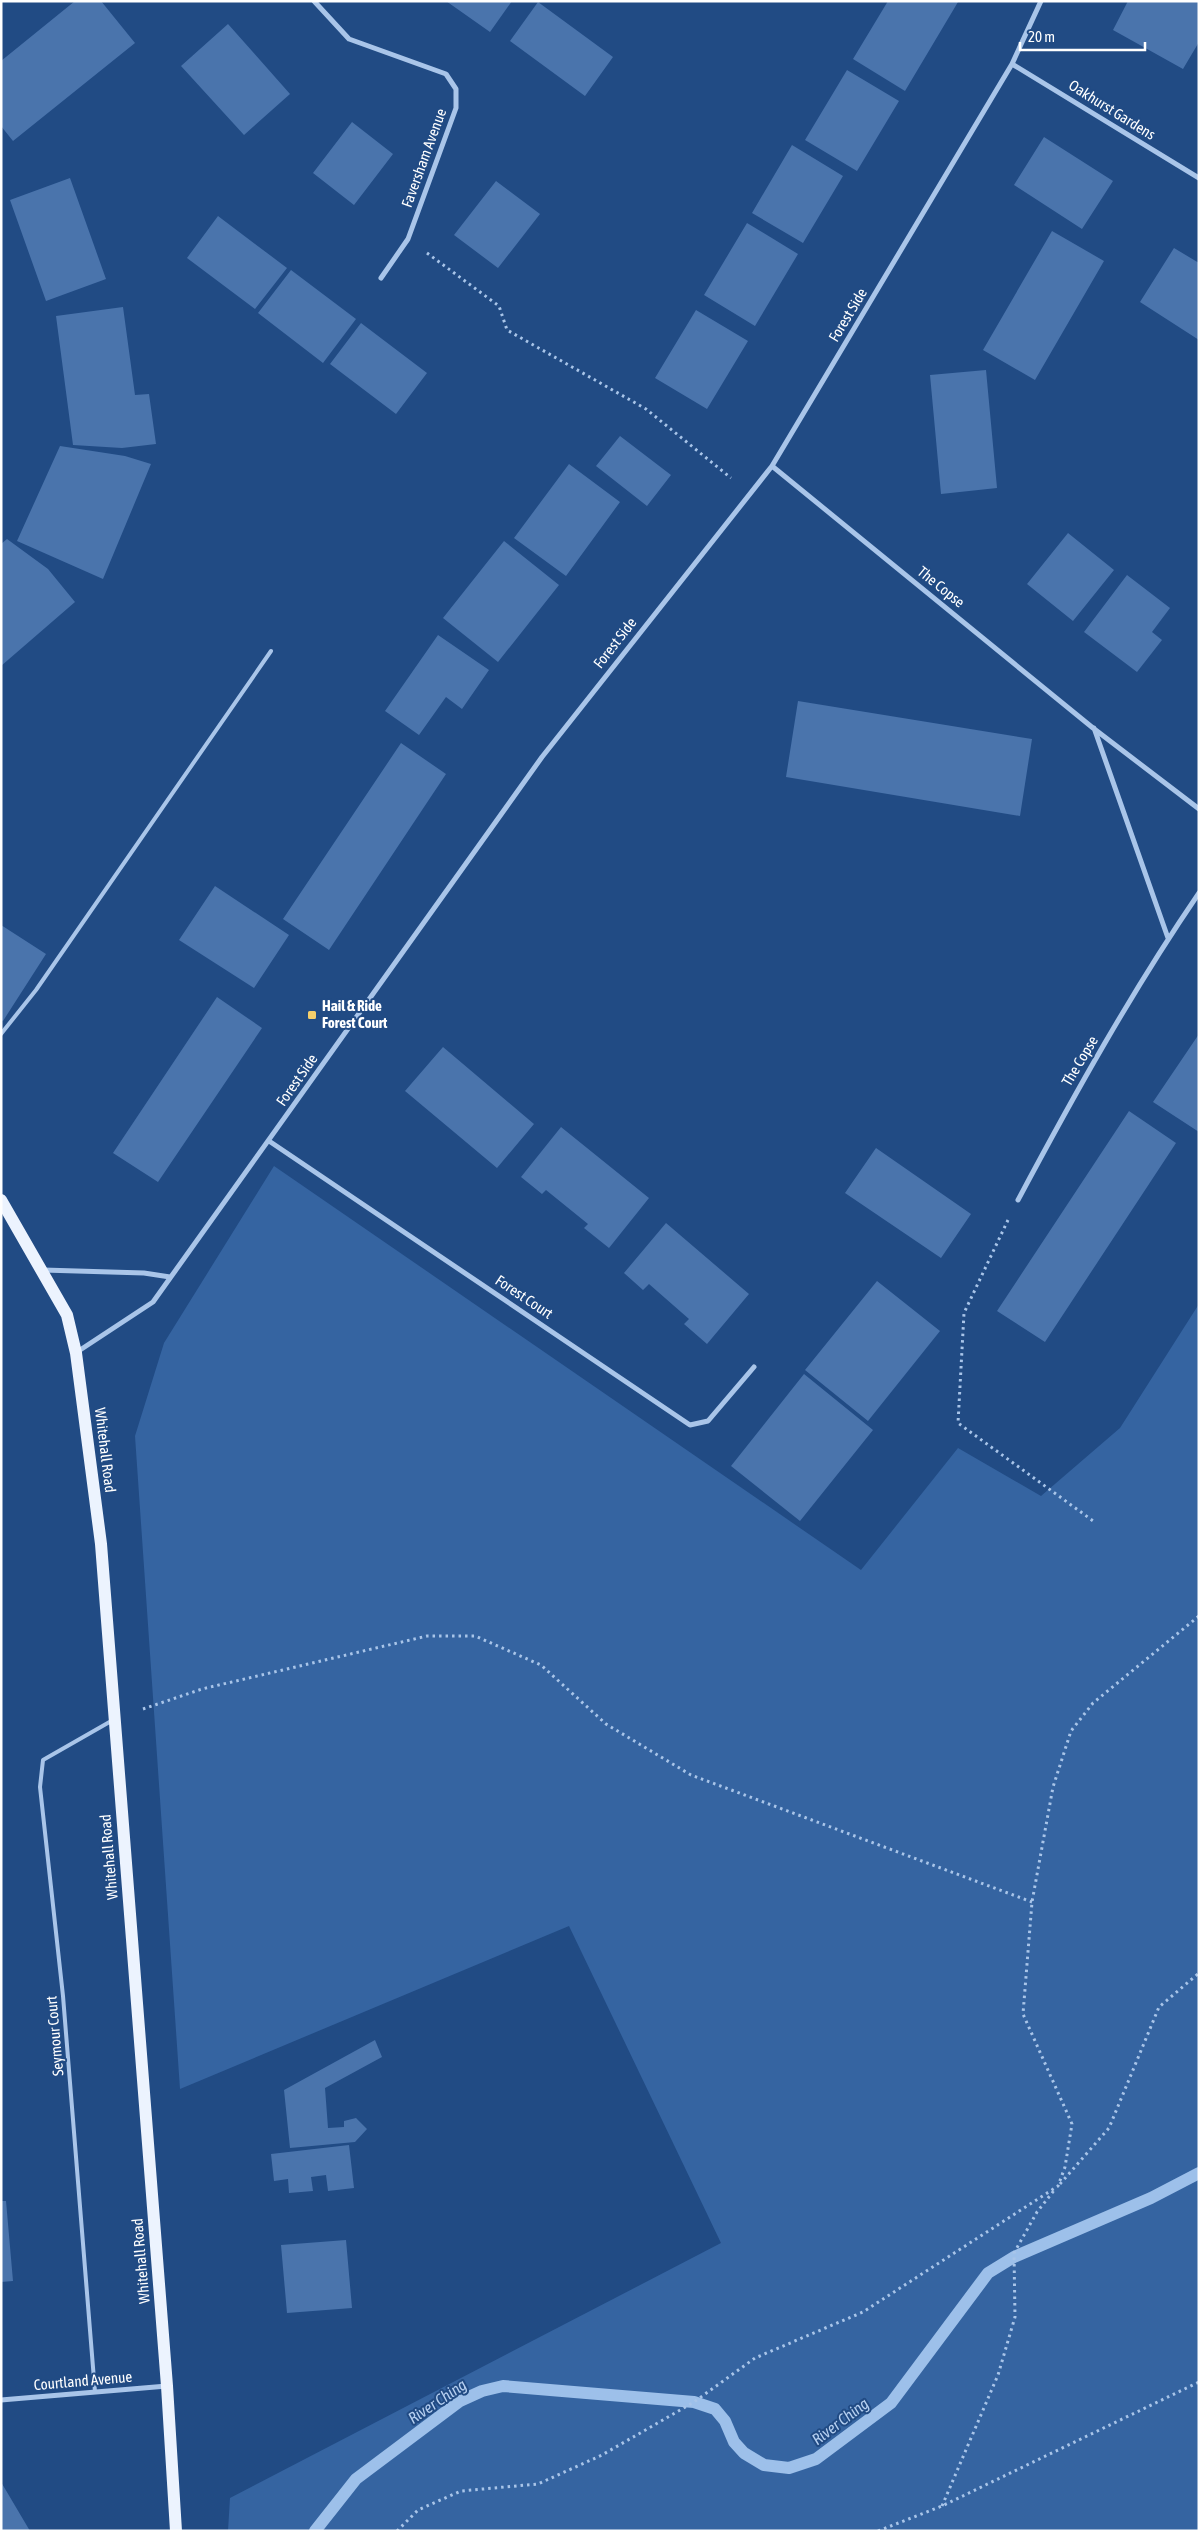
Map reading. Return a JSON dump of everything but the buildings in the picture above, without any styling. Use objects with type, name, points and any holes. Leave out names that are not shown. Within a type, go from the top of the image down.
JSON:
[{"type":"main road","name":"Whitehall Road","points":[[1,1200],[67,1315],[76,1353],[101,1544],[167,2386],[176,2531]]},
{"type":"street","name":"Faversham Avenue","points":[[314,1],[349,39],[446,74],[456,88],[456,108],[408,239],[381,278]]},
{"type":"street","name":"Forest Side","points":[[76,1353],[153,1302],[542,757],[772,466],[1012,64],[1041,1]]},
{"type":"street","name":"Oakhurst Gardens","points":[[1012,64],[1199,178]]},
{"type":"street","name":"The Copse","points":[[772,466],[1094,728],[1199,809]]},
{"type":"street","points":[[1094,728],[1168,938]]},
{"type":"street","name":"The Copse","points":[[1018,1200],[1076,1091],[1168,938],[1199,893]]},
{"type":"street","name":"Forest Court","points":[[269,1141],[690,1424],[708,1421],[754,1367]]},
{"type":"street","points":[[42,1270],[144,1273],[170,1277]]},
{"type":"street","name":"Courtland Avenue","points":[[1,2400],[167,2386]]},
{"type":"lane","points":[[1,1034],[42,982],[271,651]]},
{"type":"lane","name":"Seymour Court","points":[[95,2392],[63,1996],[40,1787],[43,1760],[114,1719]]},
{"type":"path","points":[[440,262],[499,306],[507,330],[646,409],[718,467]]},
{"type":"path","points":[[1018,1200],[964,1313],[958,1424],[1096,1523]]},
{"type":"path","points":[[397,2531],[418,2510],[461,2491],[538,2484],[602,2455],[694,2402],[756,2358],[863,2312],[1058,2186],[1065,2167],[1072,2124],[1023,2014],[1032,1902],[1053,1787],[1072,1731],[1093,1703],[1199,1616]]},
{"type":"path","points":[[114,1719],[202,1688],[427,1636],[475,1636],[541,1665],[606,1724],[691,1774],[1032,1902]]},
{"type":"path","points":[[942,2506],[998,2375],[1015,2317],[1014,2253],[1036,2212],[1109,2128],[1159,2008],[1199,1974]]},
{"type":"path","points":[[878,2531],[942,2506],[1199,2382]]},
{"type":"shaded area","points":[[274,1166],[861,1570],[958,1448],[1041,1496],[1120,1428],[1199,1304],[1199,2531],[228,2531],[230,2498],[721,2243],[569,1926],[180,2089],[135,1436],[164,1343]]},
{"type":"waterway","name":"River Ching","points":[[315,2531],[356,2479],[460,2401],[482,2391],[503,2386],[694,2402],[715,2409],[725,2421],[734,2442],[744,2453],[764,2465],[789,2468],[816,2459],[891,2403],[988,2273],[1014,2257],[1151,2198],[1199,2173]]},
{"type":"place","name":"Hail & Ride Forest Court","points":[[312,1015]]}]
